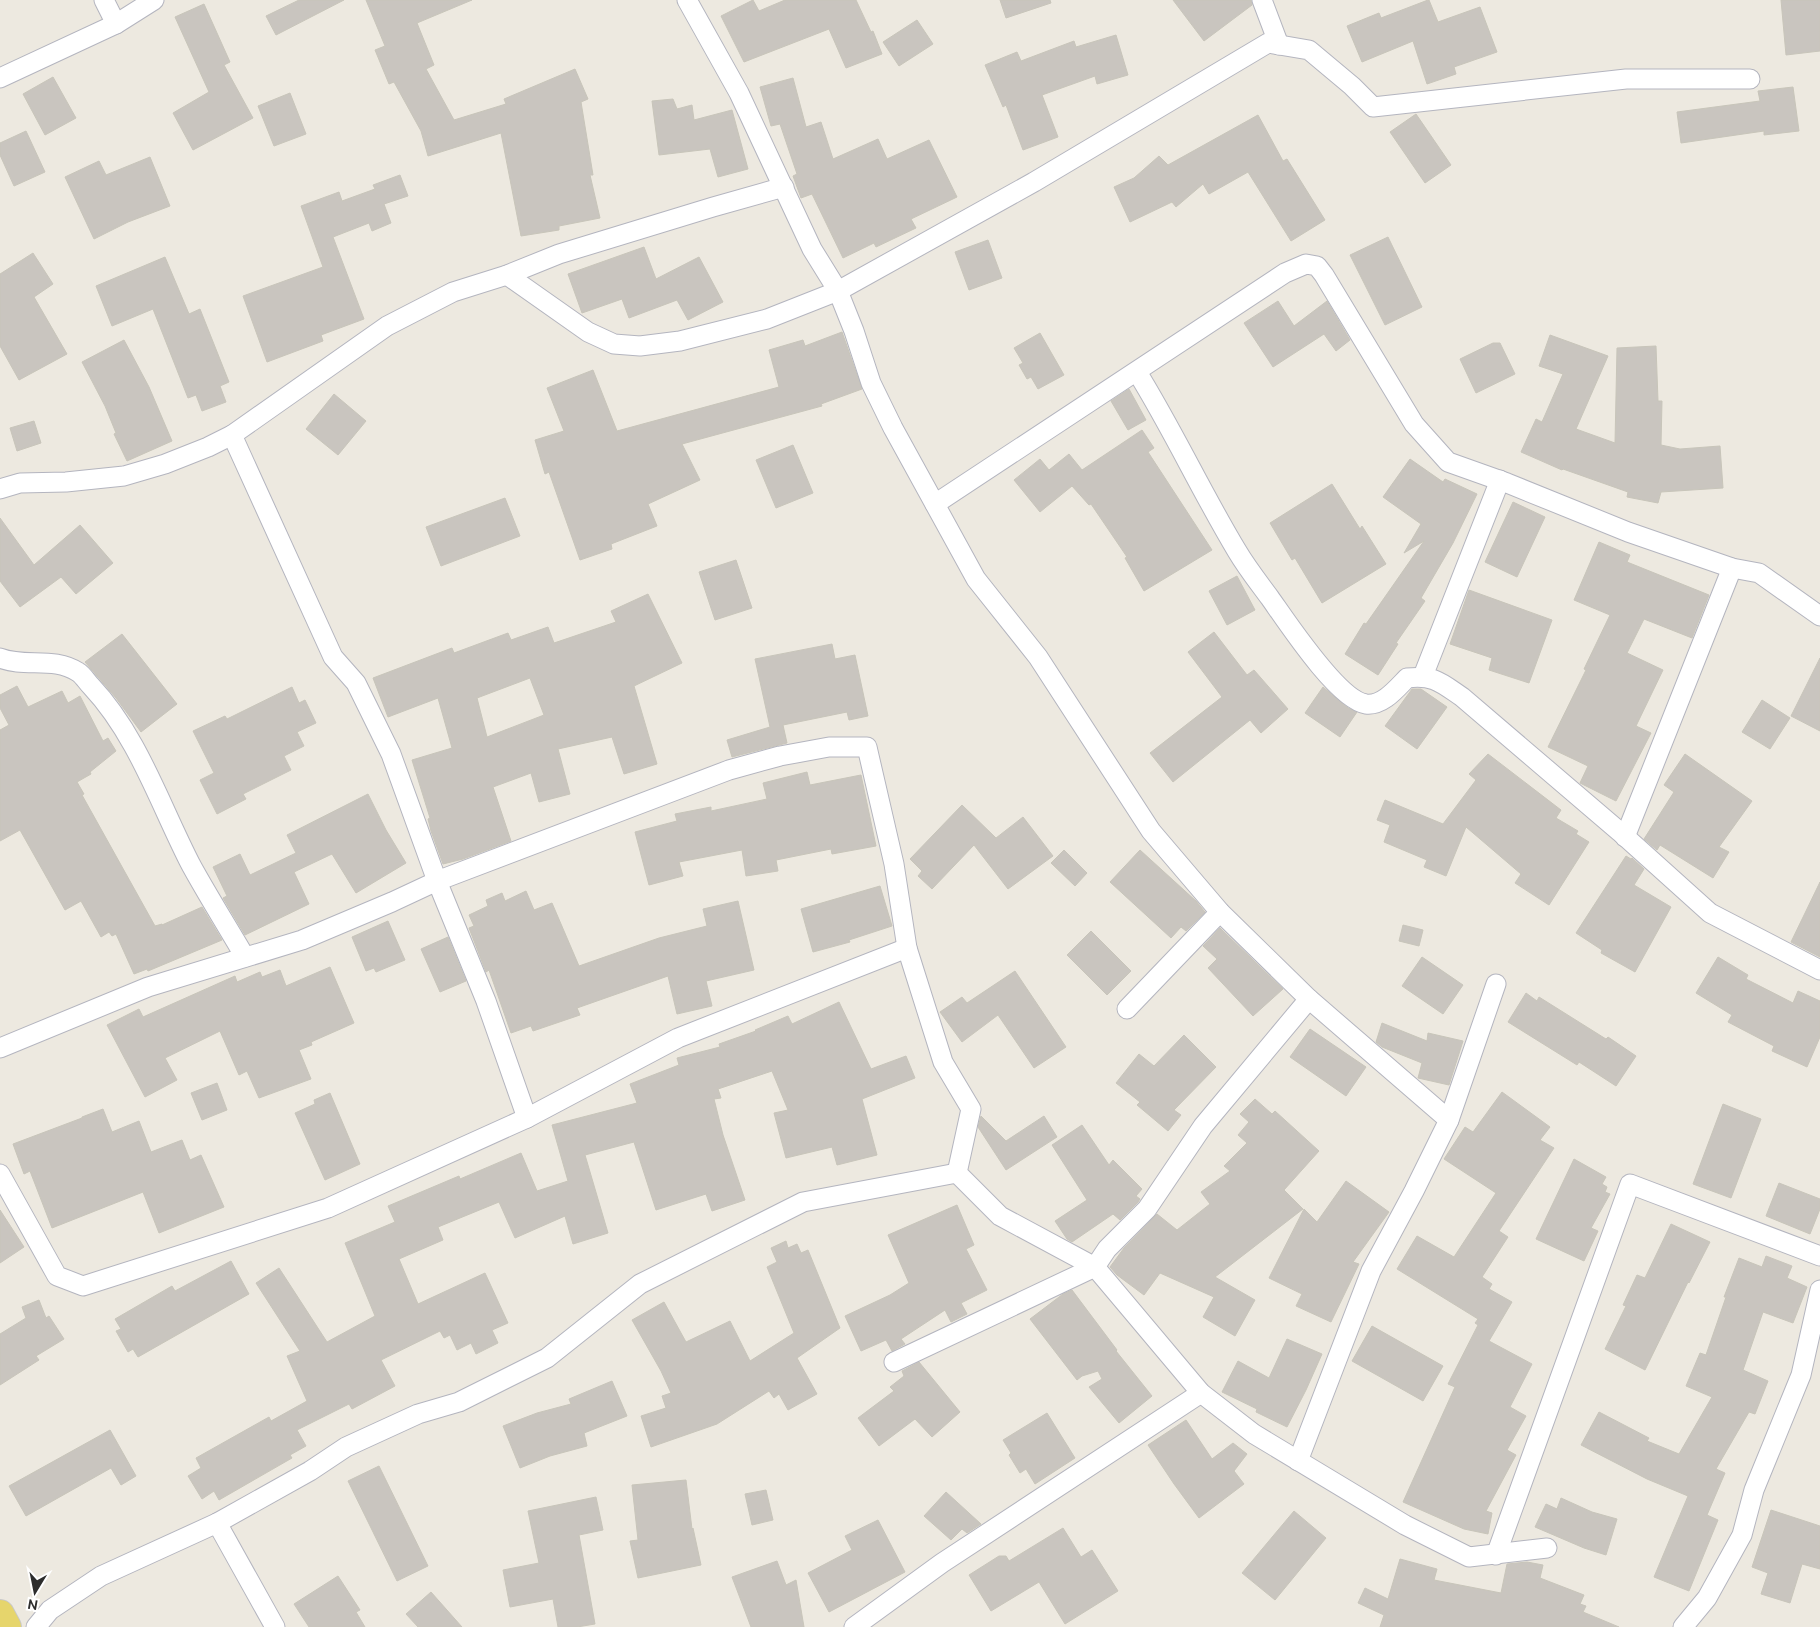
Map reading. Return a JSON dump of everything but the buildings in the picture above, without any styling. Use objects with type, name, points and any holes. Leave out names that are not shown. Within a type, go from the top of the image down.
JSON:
[{"type":"main road","points":[[0,1614],[7,1627]]},
{"type":"street","points":[[104,0],[116,24]]},
{"type":"street","points":[[0,78],[116,24],[154,0]]},
{"type":"street","points":[[690,0],[739,94],[812,248],[838,292],[854,331],[871,384],[976,579],[1038,657],[1151,831],[1220,912],[1310,999],[1449,1120]]},
{"type":"street","points":[[1262,0],[1278,45]]},
{"type":"street","points":[[507,275],[588,332],[614,344],[640,346],[680,341],[767,319],[838,292],[1034,182],[1268,44],[1309,50],[1373,107],[1626,79],[1750,79]]},
{"type":"street","points":[[0,489],[20,483],[66,482],[124,476],[165,464],[232,435],[387,326],[453,292],[507,275],[559,254],[784,187]]},
{"type":"street","points":[[935,504],[1285,273],[1306,264],[1317,266],[1414,424],[1448,462],[1500,480],[1628,532],[1732,568],[1758,573],[1820,616]]},
{"type":"street","points":[[1137,372],[1159,408],[1238,552],[1314,659],[1349,695],[1366,704],[1375,703],[1390,696],[1407,678],[1423,676],[1438,681],[1462,697],[1710,912],[1820,970]]},
{"type":"street","points":[[232,435],[333,657],[356,683],[391,754],[437,881],[486,1001],[527,1118]]},
{"type":"street","points":[[1423,676],[1500,480]]},
{"type":"street","points":[[1625,837],[1732,568]]},
{"type":"street","points":[[0,658],[35,663],[54,663],[66,667],[79,672],[102,697],[134,747],[192,865],[245,957]]},
{"type":"street","points":[[0,1048],[148,987],[302,940],[437,881],[729,770],[780,756],[819,749],[867,747],[894,864],[907,948],[943,1062],[971,1109],[957,1173]]},
{"type":"street","points":[[1127,1009],[1220,912]]},
{"type":"street","points":[[0,1174],[57,1276],[83,1286],[328,1208],[527,1118],[678,1038],[907,948]]},
{"type":"street","points":[[1298,1461],[1371,1271],[1449,1120],[1496,984]]},
{"type":"street","points":[[894,1362],[1095,1267],[1107,1249],[1147,1209],[1203,1126],[1310,999]]},
{"type":"street","points":[[957,1173],[1000,1216],[1095,1267],[1201,1393],[1254,1434],[1404,1524],[1469,1557],[1547,1548]]},
{"type":"street","points":[[36,1627],[50,1610],[101,1576],[217,1523],[310,1471],[346,1447],[418,1414],[459,1402],[547,1358],[640,1284],[803,1202],[957,1173]]},
{"type":"street","points":[[1496,1555],[1630,1184],[1820,1256]]},
{"type":"street","points":[[1683,1627],[1708,1598],[1742,1535],[1754,1490],[1801,1375],[1820,1290]]},
{"type":"street","points":[[854,1627],[942,1563],[1201,1393]]},
{"type":"street","points":[[217,1523],[275,1627]]}]
